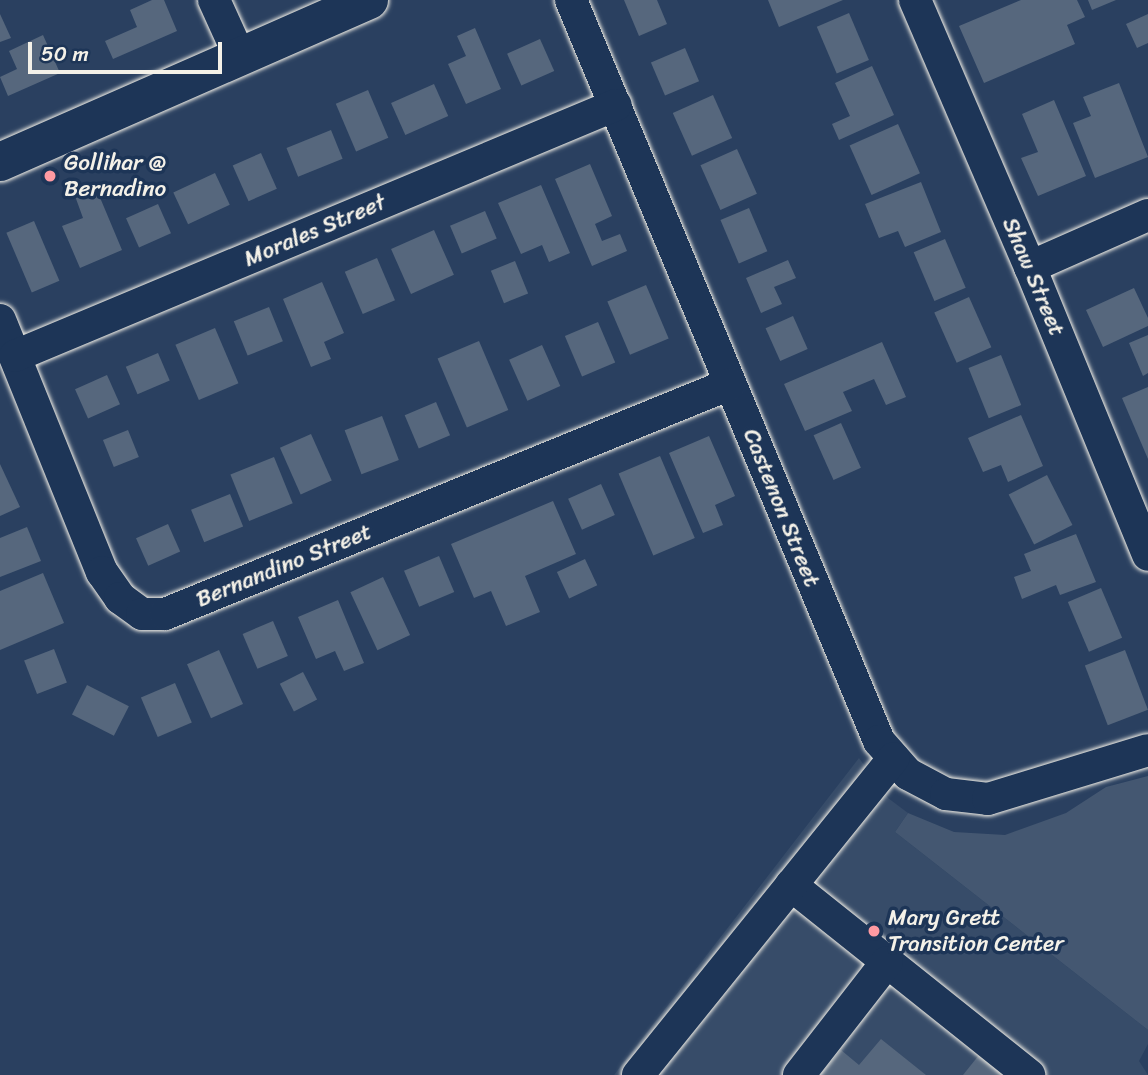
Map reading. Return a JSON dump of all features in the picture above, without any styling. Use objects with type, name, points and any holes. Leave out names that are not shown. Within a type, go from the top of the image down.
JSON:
[{"type":"main road","points":[[0,162],[369,0]]},
{"type":"street","points":[[215,0],[239,55]]},
{"type":"street","name":"Castenon Street","points":[[571,0],[879,741],[908,774],[946,794],[988,799],[1148,750]]},
{"type":"street","name":"Shaw Street","points":[[915,0],[1147,547]]},
{"type":"street","name":"Morales Street","points":[[15,356],[616,105]]},
{"type":"street","points":[[1030,267],[1148,215]]},
{"type":"street","name":"Bernandino Street","points":[[0,320],[102,572],[120,597],[142,614],[165,614],[730,384]]},
{"type":"street","points":[[638,1075],[894,758]]},
{"type":"street","points":[[791,885],[1030,1075]]},
{"type":"street","points":[[799,1075],[887,962]]},
{"type":"shaded area","name":"Mary Grett Transition Center","points":[[859,758],[888,798],[908,813],[895,832],[1148,1030],[1148,1044],[1139,1061],[1148,1075],[614,1075]]},
{"type":"shaded area","points":[[1148,776],[1148,1030],[895,832],[908,813],[954,832],[1005,835],[1066,813],[1106,787]]},
{"type":"building","points":[[152,0],[164,0],[177,31],[113,59],[105,41],[137,27],[130,10]]},
{"type":"building","points":[[624,0],[657,0],[667,24],[639,36]]},
{"type":"building","points":[[768,0],[843,0],[779,27]]},
{"type":"building","points":[[1021,0],[1077,0],[1085,17],[1067,25],[1075,44],[984,83],[959,26]]},
{"type":"building","points":[[1088,0],[1116,0],[1092,10]]},
{"type":"building","points":[[849,13],[869,60],[837,74],[817,27]]},
{"type":"building","points":[[0,14],[11,38],[0,42]]},
{"type":"building","points":[[1148,14],[1148,43],[1137,48],[1126,24]]},
{"type":"building","points":[[475,28],[501,89],[466,104],[448,64],[466,56],[457,36]]},
{"type":"building","points":[[43,35],[60,73],[8,96],[0,77],[17,69],[9,51]]},
{"type":"building","points":[[540,39],[554,71],[521,86],[507,54]]},
{"type":"building","points":[[685,48],[699,81],[665,96],[651,62]]},
{"type":"building","points":[[872,66],[894,115],[839,140],[832,124],[850,116],[835,83]]},
{"type":"building","points":[[1119,83],[1148,157],[1095,178],[1073,123],[1091,116],[1083,97]]},
{"type":"building","points":[[434,84],[448,116],[405,135],[391,103]]},
{"type":"building","points":[[368,90],[388,138],[356,152],[336,104]]},
{"type":"building","points":[[713,95],[732,138],[692,156],[673,113]]},
{"type":"building","points":[[1054,100],[1086,176],[1038,196],[1021,158],[1038,152],[1022,114]]},
{"type":"building","points":[[898,124],[920,173],[872,195],[850,146]]},
{"type":"building","points":[[331,130],[343,159],[298,177],[286,148]]},
{"type":"building","points":[[737,149],[757,194],[720,210],[700,165]]},
{"type":"building","points":[[261,153],[277,189],[249,201],[233,166]]},
{"type":"building","points":[[590,164],[612,216],[595,224],[602,241],[620,234],[627,251],[592,266],[555,179]]},
{"type":"building","points":[[215,173],[230,205],[188,224],[173,192]]},
{"type":"building","points":[[921,182],[941,232],[905,247],[898,231],[879,238],[865,204]]},
{"type":"building","points":[[541,185],[570,253],[549,262],[542,245],[521,254],[498,203]]},
{"type":"building","points":[[96,188],[122,250],[80,268],[62,226],[83,218],[75,196]]},
{"type":"building","points":[[158,204],[171,233],[139,247],[126,218]]},
{"type":"building","points":[[749,208],[767,251],[739,263],[720,220]]},
{"type":"building","points":[[485,211],[497,239],[462,253],[450,226]]},
{"type":"building","points":[[34,221],[59,281],[32,293],[6,233]]},
{"type":"building","points":[[434,230],[454,275],[411,294],[391,249]]},
{"type":"building","points":[[945,239],[966,288],[934,301],[914,252]]},
{"type":"building","points":[[377,258],[395,300],[363,314],[345,272]]},
{"type":"building","points":[[788,260],[796,278],[774,287],[782,304],[761,313],[746,278]]},
{"type":"building","points":[[515,261],[528,293],[504,303],[491,271]]},
{"type":"building","points":[[322,282],[344,333],[324,342],[331,359],[311,367],[283,299]]},
{"type":"building","points":[[646,285],[669,338],[630,355],[607,301]]},
{"type":"building","points":[[1134,288],[1148,318],[1148,326],[1103,347],[1086,310]]},
{"type":"building","points":[[969,297],[991,347],[957,363],[934,312]]},
{"type":"building","points":[[269,307],[283,341],[248,356],[234,321]]},
{"type":"building","points":[[793,316],[808,349],[780,361],[766,328]]},
{"type":"building","points":[[598,322],[615,363],[582,377],[565,336]]},
{"type":"building","points":[[215,328],[238,383],[199,400],[175,345]]},
{"type":"building","points":[[1148,335],[1148,373],[1143,376],[1129,343]]},
{"type":"building","points":[[479,341],[508,410],[467,428],[438,359]]},
{"type":"building","points":[[882,342],[906,397],[886,405],[874,379],[843,392],[852,411],[805,431],[784,384]]},
{"type":"building","points":[[542,345],[560,386],[527,401],[509,360]]},
{"type":"building","points":[[158,353],[170,381],[138,394],[126,367]]},
{"type":"building","points":[[1001,355],[1021,405],[989,418],[969,368]]},
{"type":"building","points":[[107,375],[120,404],[88,418],[75,389]]},
{"type":"building","points":[[1148,387],[1148,459],[1122,398]]},
{"type":"building","points":[[436,402],[450,435],[419,448],[405,415]]},
{"type":"building","points":[[1021,415],[1043,466],[1008,482],[1001,465],[983,472],[968,438]]},
{"type":"building","points":[[382,416],[399,460],[362,474],[345,430]]},
{"type":"building","points":[[841,423],[861,468],[834,480],[814,435]]},
{"type":"building","points":[[128,430],[139,457],[114,467],[103,440]]},
{"type":"building","points":[[311,434],[332,481],[301,494],[280,448]]},
{"type":"building","points":[[709,436],[735,496],[715,505],[723,525],[703,533],[669,453]]},
{"type":"building","points":[[660,456],[695,538],[653,556],[619,474]]},
{"type":"building","points":[[274,457],[293,503],[249,521],[230,475]]},
{"type":"building","points":[[0,464],[20,507],[0,516]]},
{"type":"building","points":[[1047,475],[1072,525],[1034,544],[1009,495]]},
{"type":"building","points":[[601,484],[615,515],[582,530],[568,499]]},
{"type":"building","points":[[230,494],[243,526],[204,542],[191,510]]},
{"type":"building","points":[[553,501],[576,554],[525,576],[540,612],[506,626],[491,591],[474,598],[451,544]]},
{"type":"building","points":[[168,524],[180,551],[148,566],[136,538]]},
{"type":"building","points":[[27,527],[41,561],[0,577],[0,538]]},
{"type":"building","points":[[1076,534],[1096,582],[1060,595],[1056,585],[1022,599],[1014,577],[1031,571],[1024,554]]},
{"type":"building","points":[[439,556],[454,592],[419,607],[404,571]]},
{"type":"building","points":[[585,559],[597,585],[569,598],[557,572]]},
{"type":"building","points":[[43,573],[64,623],[0,650],[0,591]]},
{"type":"building","points":[[383,577],[410,635],[377,650],[350,592]]},
{"type":"building","points":[[1101,588],[1122,638],[1089,652],[1068,602]]},
{"type":"building","points":[[338,600],[364,663],[344,671],[335,651],[316,659],[298,617]]},
{"type":"building","points":[[273,621],[288,656],[257,669],[243,634]]},
{"type":"building","points":[[54,649],[67,683],[37,694],[24,660]]},
{"type":"building","points":[[219,650],[243,704],[211,718],[187,664]]},
{"type":"building","points":[[1125,650],[1148,710],[1108,725],[1085,665]]},
{"type":"building","points":[[303,672],[317,700],[294,711],[280,684]]},
{"type":"building","points":[[175,683],[192,723],[158,737],[141,697]]},
{"type":"building","points":[[87,685],[129,706],[114,736],[72,714]]},
{"type":"building","points":[[881,1039],[926,1075],[820,1075],[841,1050],[859,1065]]},
{"type":"building","points":[[979,1055],[1004,1075],[963,1075]]},
{"type":"place","name":"Gollihar @ Bernadino","points":[[50,176]]},
{"type":"place","name":"Mary Grett Transition Center","points":[[874,931]]}]
